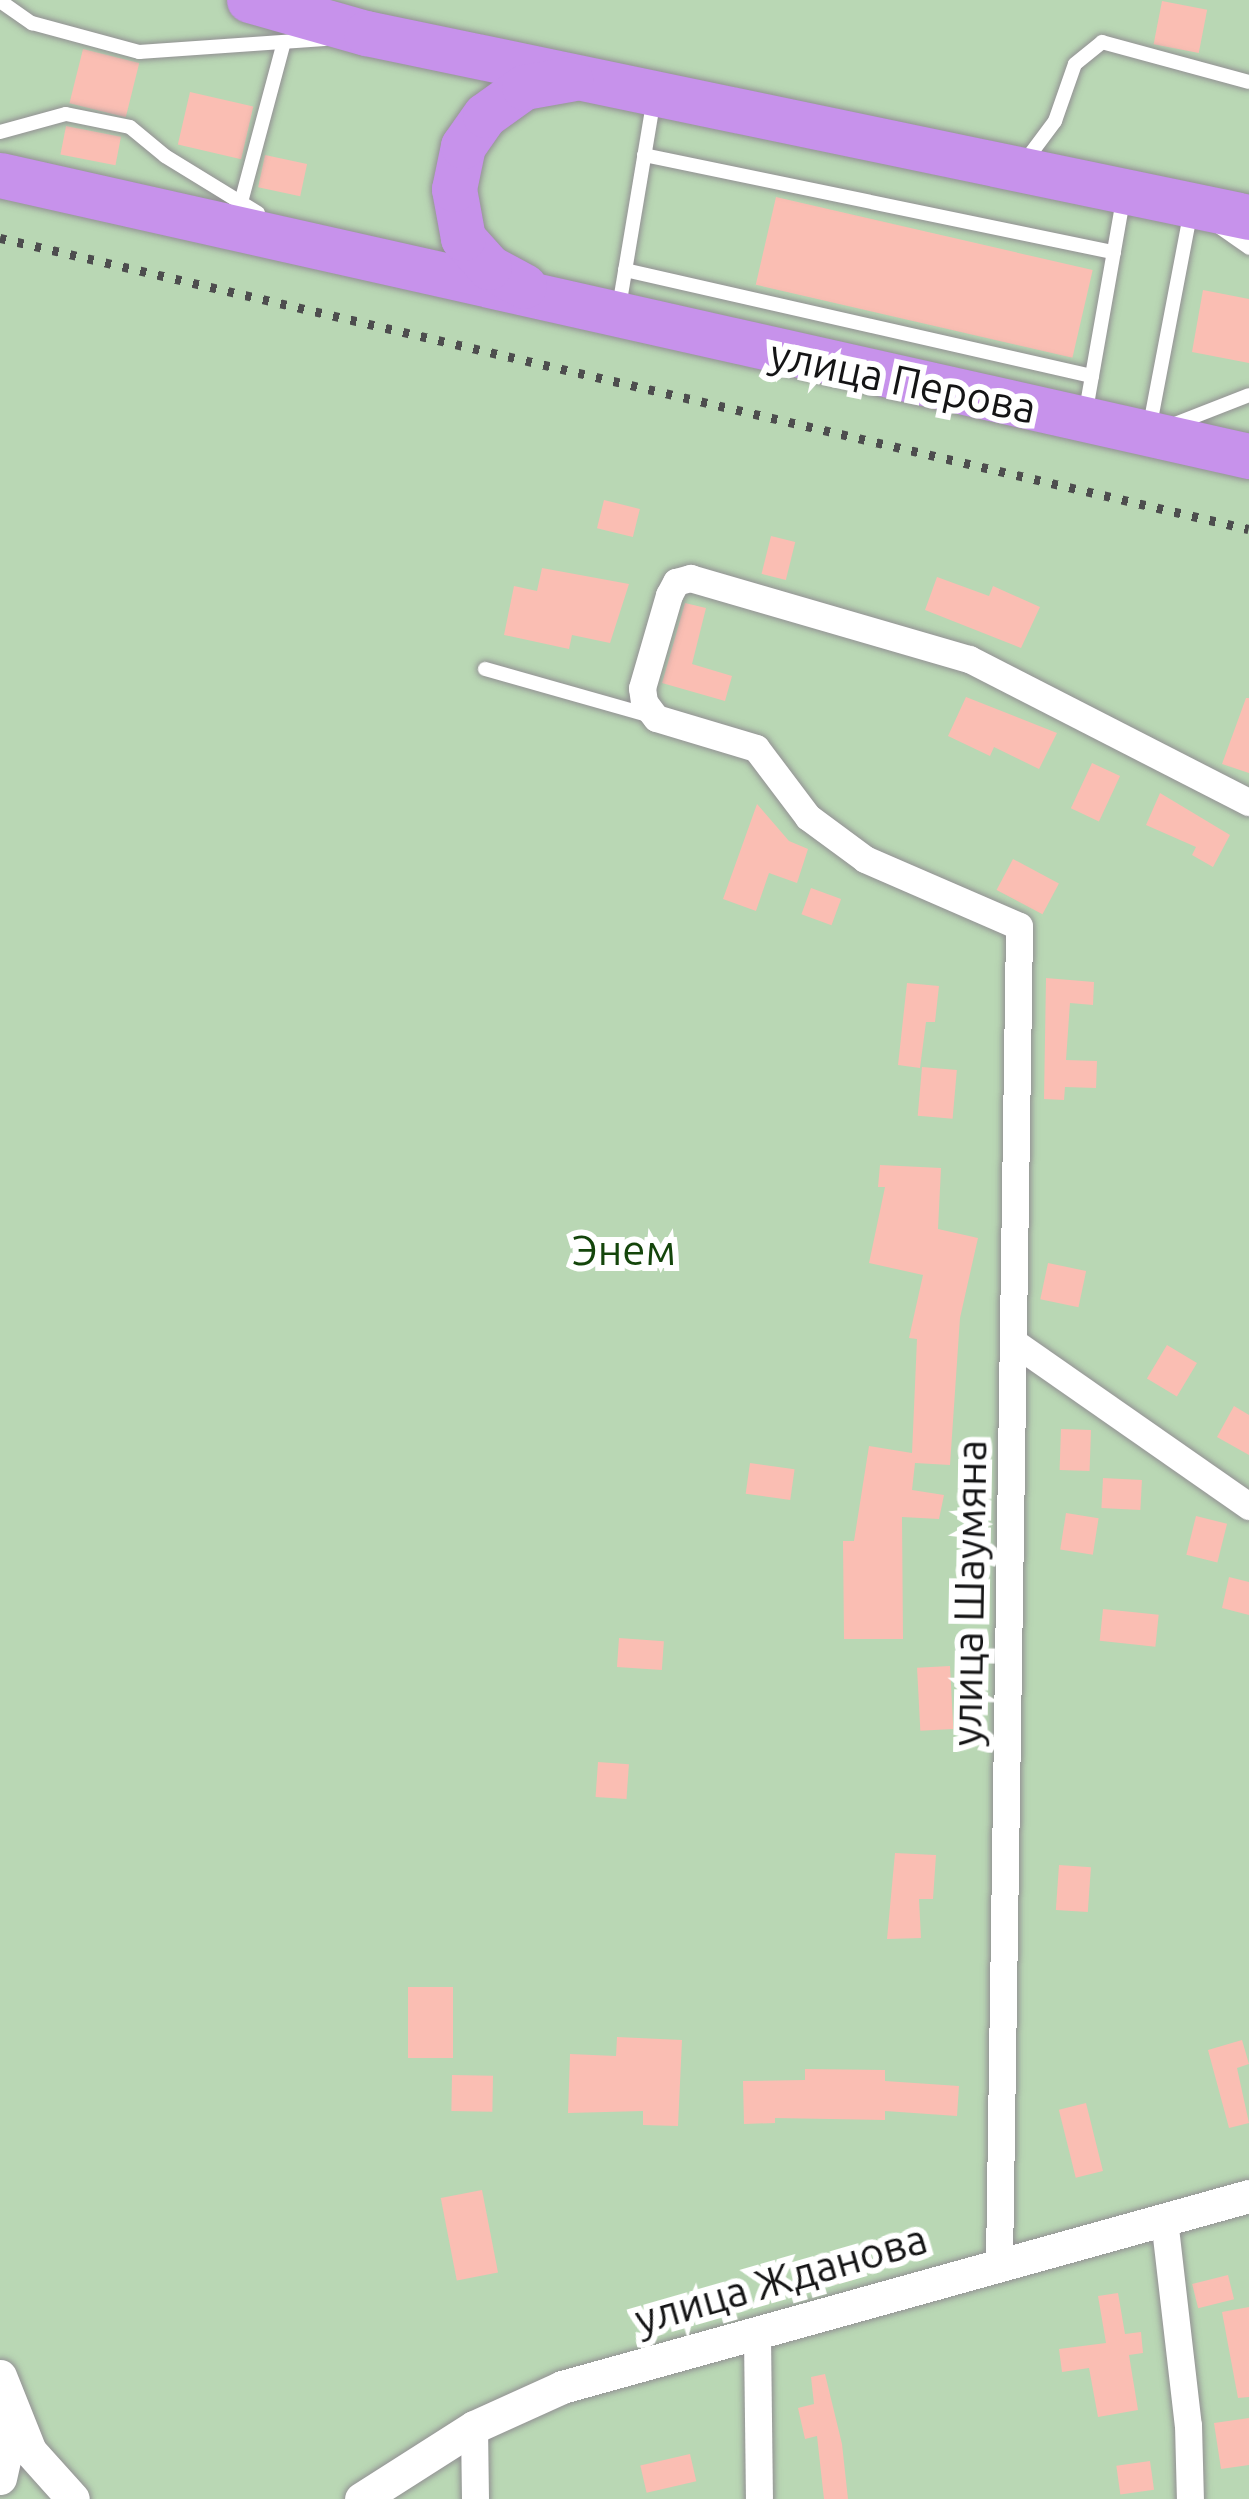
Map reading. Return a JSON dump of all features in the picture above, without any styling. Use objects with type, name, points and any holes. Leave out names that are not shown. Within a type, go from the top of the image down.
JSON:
[{"type":"highway","points":[[251,0],[366,33],[1249,217]]},
{"type":"highway","points":[[556,304],[489,267],[463,238],[454,189],[463,146],[484,115],[524,87],[585,77]]},
{"type":"highway","name":"улица Перова","points":[[0,175],[617,318],[1249,456]]},
{"type":"street","points":[[1191,208],[1249,193]]},
{"type":"street","points":[[656,718],[644,702],[642,688],[669,595],[676,582],[690,578],[970,659],[1249,802]]},
{"type":"street","name":"улица Шаумяна","points":[[656,718],[756,748],[808,817],[865,859],[1019,926],[999,2262]]},
{"type":"street","points":[[1015,1343],[1249,1506]]},
{"type":"street","name":"улица Жданова","points":[[361,2499],[473,2427],[562,2387],[757,2337],[999,2262],[1249,2196]]},
{"type":"street","points":[[1164,2219],[1189,2425],[1190,2499]]},
{"type":"street","points":[[757,2337],[759,2499]]},
{"type":"street","points":[[0,2376],[30,2451],[73,2499]]},
{"type":"street","points":[[0,2478],[14,2416]]},
{"type":"street","points":[[473,2427],[475,2499]]},
{"type":"lane","points":[[0,1],[32,23],[140,52],[283,44],[366,33]]},
{"type":"lane","points":[[1018,171],[1055,121],[1075,64],[1102,42],[1249,82]]},
{"type":"lane","points":[[241,206],[283,44]]},
{"type":"lane","points":[[617,318],[655,93]]},
{"type":"lane","points":[[0,133],[66,114],[130,127],[241,206],[358,259]]},
{"type":"lane","points":[[644,155],[1114,252]]},
{"type":"lane","points":[[1084,421],[1124,194]]},
{"type":"lane","points":[[1148,435],[1191,208],[1249,248]]},
{"type":"lane","points":[[625,270],[1092,376]]},
{"type":"lane","points":[[1148,435],[1249,395]]},
{"type":"lane","points":[[485,670],[656,718]]},
{"type":"green space","name":"Энем","points":[[0,0],[1249,0],[1249,2499],[0,2499]]},
{"type":"building","points":[[1162,1],[1207,10],[1199,53],[1154,44]]},
{"type":"building","points":[[83,49],[139,63],[126,117],[69,103]]},
{"type":"building","points":[[190,92],[253,107],[241,159],[178,145]]},
{"type":"building","points":[[66,126],[121,137],[115,165],[60,154]]},
{"type":"building","points":[[265,155],[307,164],[300,196],[258,187]]},
{"type":"building","points":[[776,197],[1093,270],[1072,358],[756,285]]},
{"type":"building","points":[[1203,290],[1249,299],[1249,363],[1192,352]]},
{"type":"building","points":[[604,500],[640,509],[633,537],[597,528]]},
{"type":"building","points":[[771,536],[795,542],[786,580],[762,574]]},
{"type":"building","points":[[542,568],[629,584],[610,643],[572,635],[569,649],[504,635],[514,586],[537,591]]},
{"type":"building","points":[[937,577],[989,596],[993,586],[1040,607],[1021,648],[925,610]]},
{"type":"building","points":[[685,603],[706,608],[692,664],[732,676],[725,701],[662,683]]},
{"type":"building","points":[[966,697],[1057,733],[1039,769],[994,747],[990,756],[948,736]]},
{"type":"building","points":[[1249,698],[1249,773],[1222,764]]},
{"type":"building","points":[[1092,763],[1120,776],[1099,821],[1071,808]]},
{"type":"building","points":[[1160,793],[1230,835],[1213,867],[1192,855],[1196,847],[1146,825]]},
{"type":"building","points":[[757,804],[789,841],[808,849],[797,883],[769,873],[756,911],[723,899]]},
{"type":"building","points":[[1013,859],[1059,883],[1042,914],[997,890]]},
{"type":"building","points":[[811,888],[841,899],[831,925],[801,914]]},
{"type":"building","points":[[1046,978],[1094,982],[1093,1005],[1070,1003],[1066,1060],[1097,1061],[1096,1088],[1065,1087],[1064,1100],[1044,1099]]},
{"type":"building","points":[[907,983],[939,986],[935,1022],[926,1022],[920,1068],[898,1065]]},
{"type":"building","points":[[922,1067],[957,1070],[953,1119],[918,1116]]},
{"type":"building","points":[[880,1165],[941,1168],[938,1229],[978,1238],[960,1318],[950,1465],[915,1463],[912,1490],[944,1495],[939,1519],[902,1517],[903,1639],[844,1639],[843,1541],[854,1541],[869,1446],[912,1453],[917,1339],[909,1338],[923,1275],[869,1263],[885,1187],[878,1187]]},
{"type":"building","points":[[1048,1263],[1086,1271],[1078,1307],[1040,1299]]},
{"type":"building","points":[[1167,1345],[1197,1363],[1177,1396],[1147,1378]]},
{"type":"building","points":[[1234,1406],[1249,1415],[1249,1455],[1217,1437]]},
{"type":"building","points":[[1061,1429],[1091,1430],[1090,1471],[1060,1470]]},
{"type":"building","points":[[750,1463],[795,1469],[790,1500],[746,1494]]},
{"type":"building","points":[[1103,1478],[1142,1480],[1140,1510],[1101,1508]]},
{"type":"building","points":[[1066,1513],[1099,1518],[1093,1555],[1060,1550]]},
{"type":"building","points":[[1196,1516],[1227,1524],[1217,1563],[1186,1555]]},
{"type":"building","points":[[1229,1577],[1249,1582],[1249,1615],[1222,1608]]},
{"type":"building","points":[[1103,1609],[1159,1615],[1155,1647],[1100,1641]]},
{"type":"building","points":[[619,1638],[664,1641],[662,1670],[617,1667]]},
{"type":"building","points":[[950,1666],[953,1729],[920,1731],[917,1668]]},
{"type":"building","points":[[598,1762],[629,1764],[626,1799],[596,1797]]},
{"type":"building","points":[[895,1853],[936,1855],[933,1899],[919,1899],[921,1938],[887,1939]]},
{"type":"building","points":[[1059,1865],[1091,1867],[1088,1912],[1056,1910]]},
{"type":"building","points":[[408,1987],[453,1987],[453,2058],[408,2058]]},
{"type":"building","points":[[617,2037],[682,2040],[678,2126],[643,2125],[643,2111],[568,2113],[570,2054],[616,2056]]},
{"type":"building","points":[[1242,2040],[1249,2064],[1237,2068],[1249,2123],[1229,2128],[1208,2050]]},
{"type":"building","points":[[805,2069],[885,2070],[885,2081],[959,2086],[957,2116],[885,2111],[885,2120],[775,2118],[775,2123],[744,2124],[743,2081],[805,2080]]},
{"type":"building","points":[[452,2075],[493,2076],[492,2112],[451,2111]]},
{"type":"building","points":[[1086,2103],[1103,2171],[1076,2178],[1059,2110]]},
{"type":"building","points":[[482,2190],[498,2272],[457,2280],[441,2198]]},
{"type":"building","points":[[846,2255],[852,2280],[798,2293],[792,2267]]},
{"type":"building","points":[[1228,2275],[1234,2299],[1198,2308],[1192,2284]]},
{"type":"building","points":[[1118,2293],[1125,2334],[1141,2332],[1143,2353],[1129,2355],[1138,2410],[1098,2417],[1089,2368],[1062,2372],[1059,2349],[1106,2343],[1098,2296]]},
{"type":"building","points":[[1249,2307],[1249,2397],[1238,2398],[1222,2312]]},
{"type":"building","points":[[825,2374],[842,2444],[848,2499],[824,2499],[817,2436],[805,2439],[798,2408],[814,2404],[811,2377]]},
{"type":"building","points":[[1249,2418],[1249,2465],[1221,2469],[1214,2423]]},
{"type":"building","points":[[690,2454],[696,2481],[647,2493],[640,2465]]},
{"type":"building","points":[[1150,2461],[1154,2490],[1120,2494],[1116,2466]]},
{"type":"railway","points":[[0,238],[1249,529]]}]
